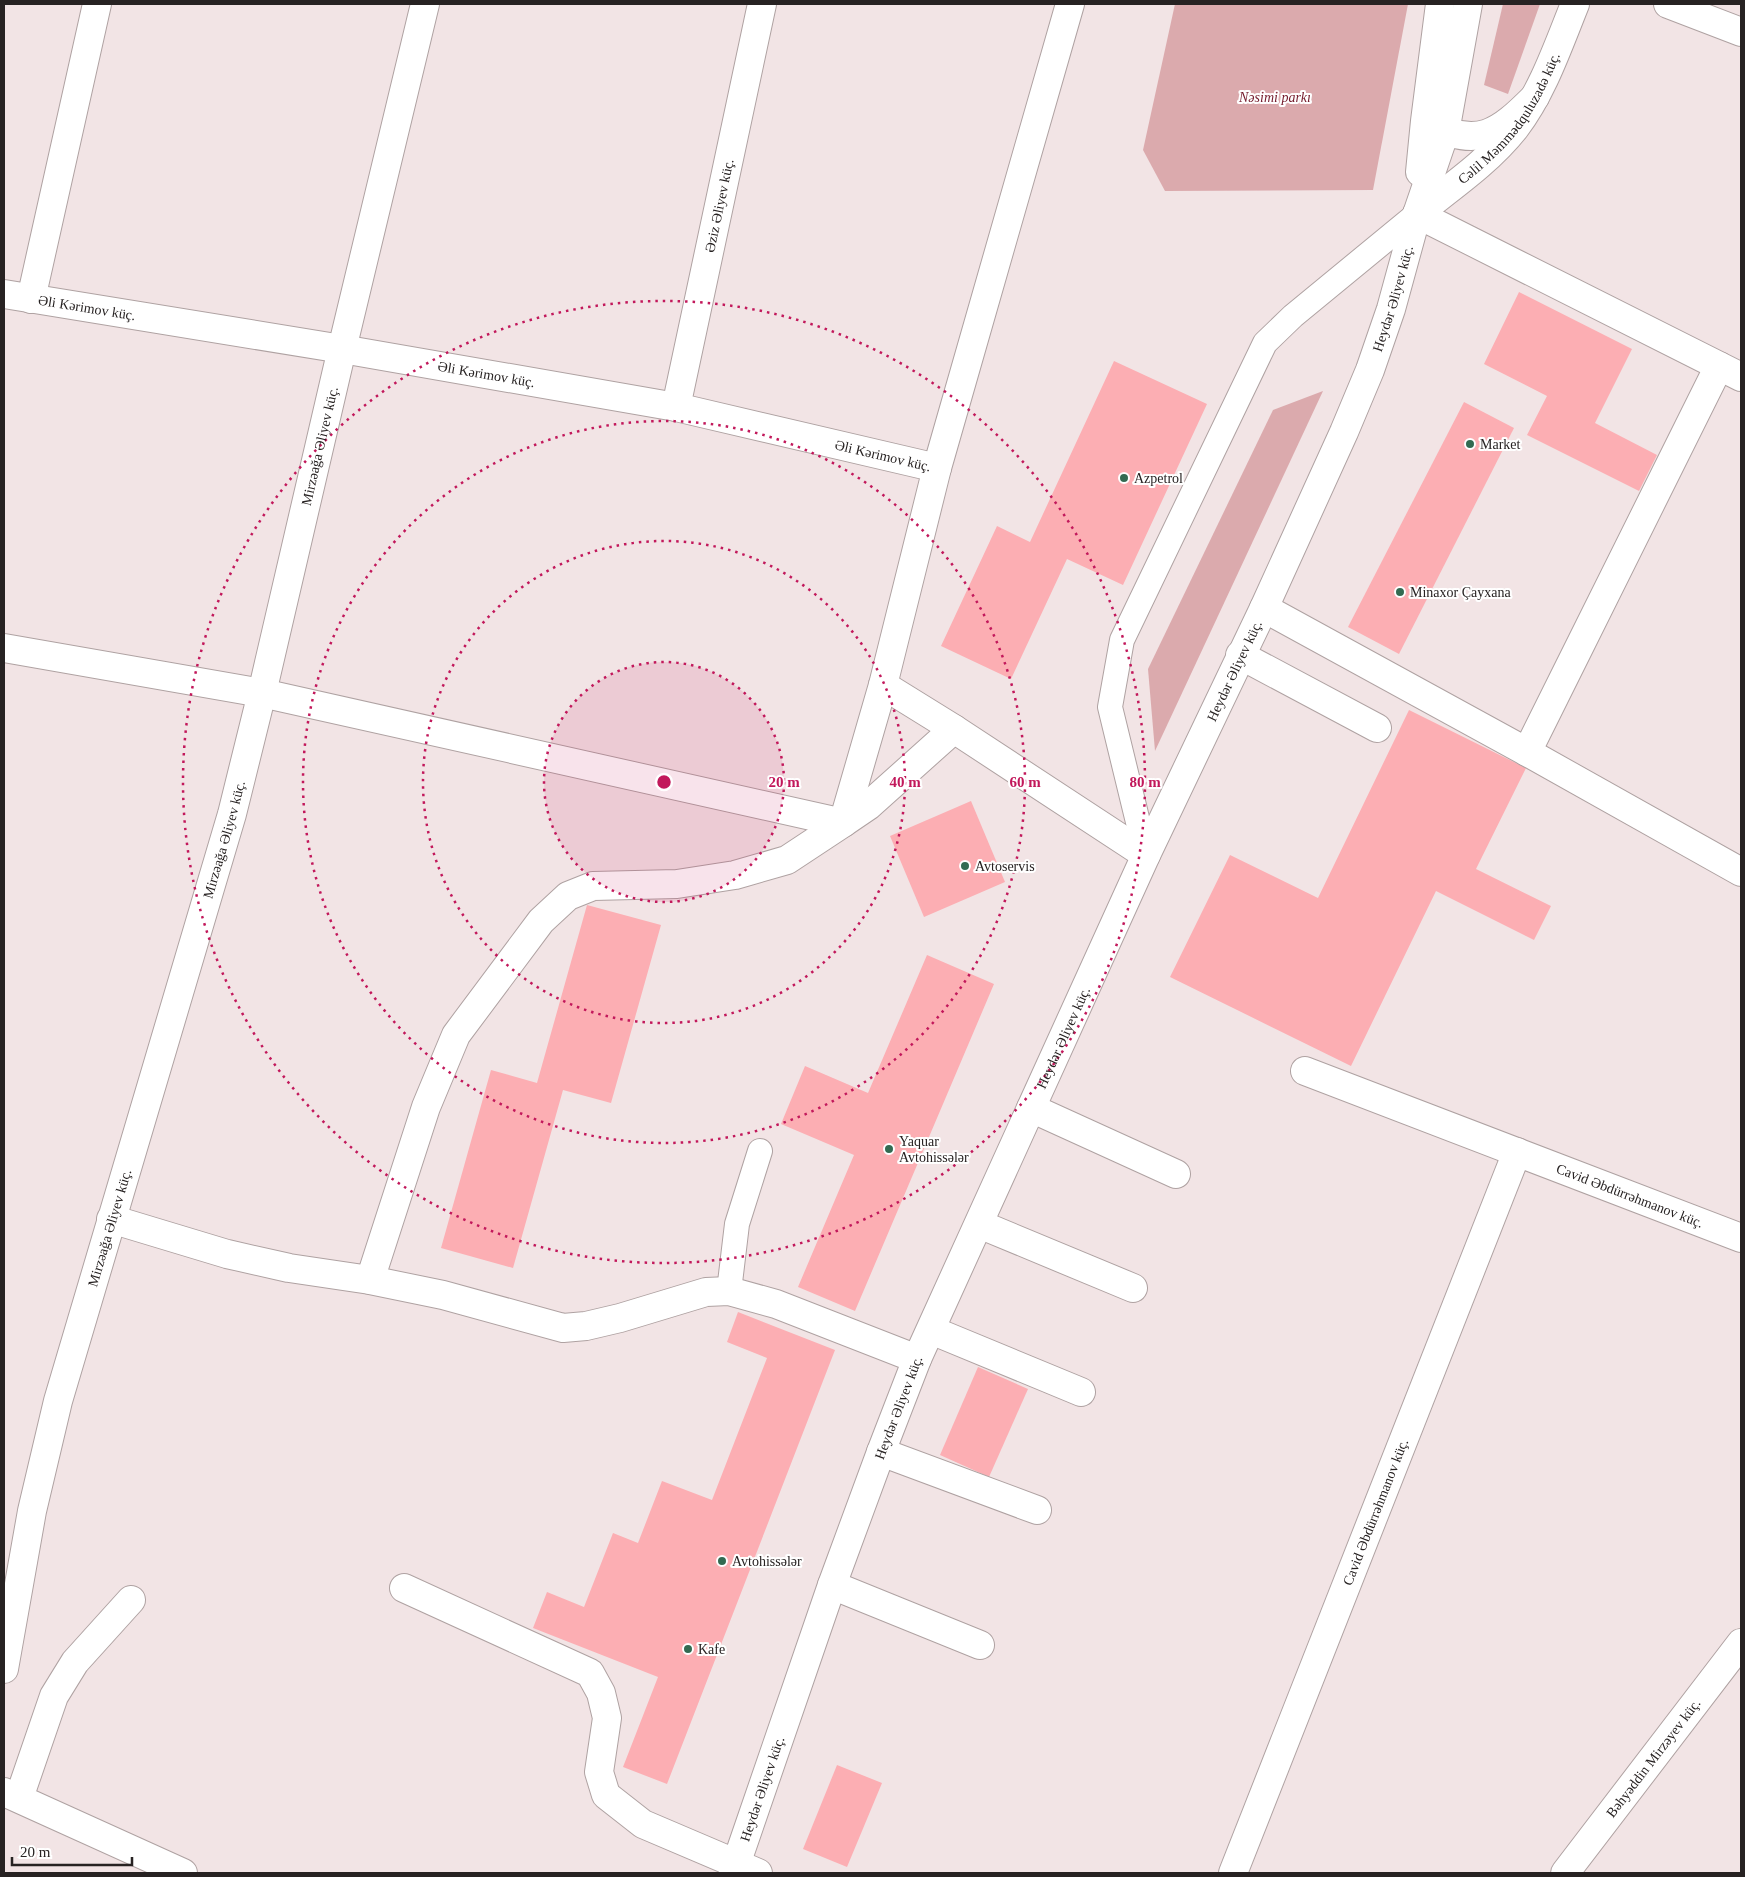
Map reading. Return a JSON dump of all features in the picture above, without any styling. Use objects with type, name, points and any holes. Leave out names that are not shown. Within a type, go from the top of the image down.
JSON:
[{"type":"main road","name":"Əli Kərimov küç.","points":[[31,298],[97,4]]},
{"type":"main road","name":"Mirzəağa Əliyev küç.","points":[[4,1669],[32,1511],[54,1420],[111,1219],[232,814],[425,4]]},
{"type":"main road","name":"Əziz Əliyev küç.","points":[[676,407],[762,4]]},
{"type":"main road","points":[[843,823],[883,685],[938,468],[1070,4]]},
{"type":"main road","points":[[1435,126],[1440,4]]},
{"type":"main road","points":[[1435,126],[1468,4]]},
{"type":"main road","name":"Cəlil Məmmədquluzadə küç.","points":[[1417,214],[1476,168],[1514,128],[1535,97],[1575,4]]},
{"type":"main road","points":[[1668,4],[1741,32]]},
{"type":"main road","points":[[1435,126],[1462,136],[1481,135],[1510,122],[1535,97]]},
{"type":"main road","name":"Heydər Əliyev küç.","points":[[742,1870],[832,1585],[917,1359],[1146,855],[1264,608],[1370,370],[1391,309],[1417,214],[1435,126]]},
{"type":"main road","points":[[1417,214],[1730,372],[1527,752]]},
{"type":"main road","name":"Əli Kərimov küç.","points":[[4,294],[676,407],[938,468]]},
{"type":"main road","points":[[1264,608],[1741,872]]},
{"type":"main road","points":[[4,648],[262,693],[843,823]]},
{"type":"main road","points":[[1240,655],[1376,728]]},
{"type":"main road","points":[[883,685],[1146,855]]},
{"type":"main road","points":[[370,1280],[426,1107],[456,1035],[540,921],[568,896],[593,886],[677,884],[735,874],[787,860],[868,806],[954,730]]},
{"type":"main road","name":"Cavid Əbdürrəhmanov küç.","points":[[1305,1071],[1741,1238]]},
{"type":"main road","points":[[1031,1108],[1176,1174]]},
{"type":"main road","name":"Cavid Əbdürrəhmanov küç.","points":[[1233,1873],[1517,1152]]},
{"type":"main road","points":[[111,1219],[236,1256],[289,1268],[370,1280],[443,1296],[563,1328],[586,1326],[611,1320],[706,1292],[729,1292],[776,1304],[917,1359]]},
{"type":"main road","points":[[979,1224],[1133,1288]]},
{"type":"main road","points":[[931,1330],[1081,1392]]},
{"type":"main road","points":[[881,1452],[1037,1510]]},
{"type":"main road","points":[[832,1585],[980,1646]]},
{"type":"main road","points":[[404,1588],[590,1673],[601,1693],[606,1718],[599,1772],[606,1795],[643,1824],[742,1870]]},
{"type":"main road","points":[[131,1600],[75,1662],[54,1696],[11,1795],[183,1873]]},
{"type":"main road","name":"Bəhyəddin Mirzəyev küç.","points":[[1565,1873],[1741,1643]]},
{"type":"lane","points":[[1146,855],[1110,707],[1122,640],[1265,344],[1293,316],[1417,214]]},
{"type":"lane","points":[[729,1292],[737,1224],[760,1151]]},
{"type":"green space","name":"Nəsimi parkı","points":[[1175,4],[1408,4],[1373,190],[1165,191],[1143,150]]},
{"type":"green space","points":[[1503,4],[1540,4],[1508,94],[1484,85]]},
{"type":"green space","points":[[1323,391],[1155,751],[1148,669],[1273,410]]},
{"type":"building","points":[[1519,292],[1632,349],[1595,423],[1657,455],[1639,491],[1527,435],[1547,396],[1484,364]]},
{"type":"building","points":[[1114,361],[1207,404],[1123,585],[1067,559],[1011,679],[941,646],[997,526],[1030,542]]},
{"type":"building","points":[[1464,402],[1514,428],[1399,654],[1348,627]]},
{"type":"building","points":[[1409,710],[1526,768],[1476,869],[1551,906],[1534,940],[1436,891],[1351,1066],[1170,977],[1230,855],[1318,898]]},
{"type":"building","points":[[971,801],[1005,882],[924,917],[890,836]]},
{"type":"building","points":[[587,905],[661,925],[611,1103],[563,1090],[513,1268],[441,1248],[491,1070],[537,1083]]},
{"type":"building","points":[[927,955],[994,984],[855,1311],[798,1287],[854,1155],[781,1124],[805,1066],[868,1093]]},
{"type":"building","points":[[738,1312],[835,1350],[667,1784],[623,1767],[658,1677],[533,1628],[547,1592],[584,1607],[613,1533],[638,1543],[662,1481],[712,1500],[767,1358],[727,1342]]},
{"type":"building","points":[[978,1367],[1028,1389],[989,1477],[940,1455]]},
{"type":"building","points":[[837,1765],[882,1783],[847,1867],[803,1849]]},
{"type":"place","name":"Market","points":[[1470,444]]},
{"type":"place","name":"Azpetrol","points":[[1124,478]]},
{"type":"place","name":"Minaxor Çayxana","points":[[1400,592]]},
{"type":"place","name":"Avtoservis","points":[[965,866]]},
{"type":"place","name":"Yaquar Avtohissələr","points":[[889,1149]]},
{"type":"place","name":"Avtohissələr","points":[[722,1561]]},
{"type":"place","name":"Kafe","points":[[688,1649]]}]
